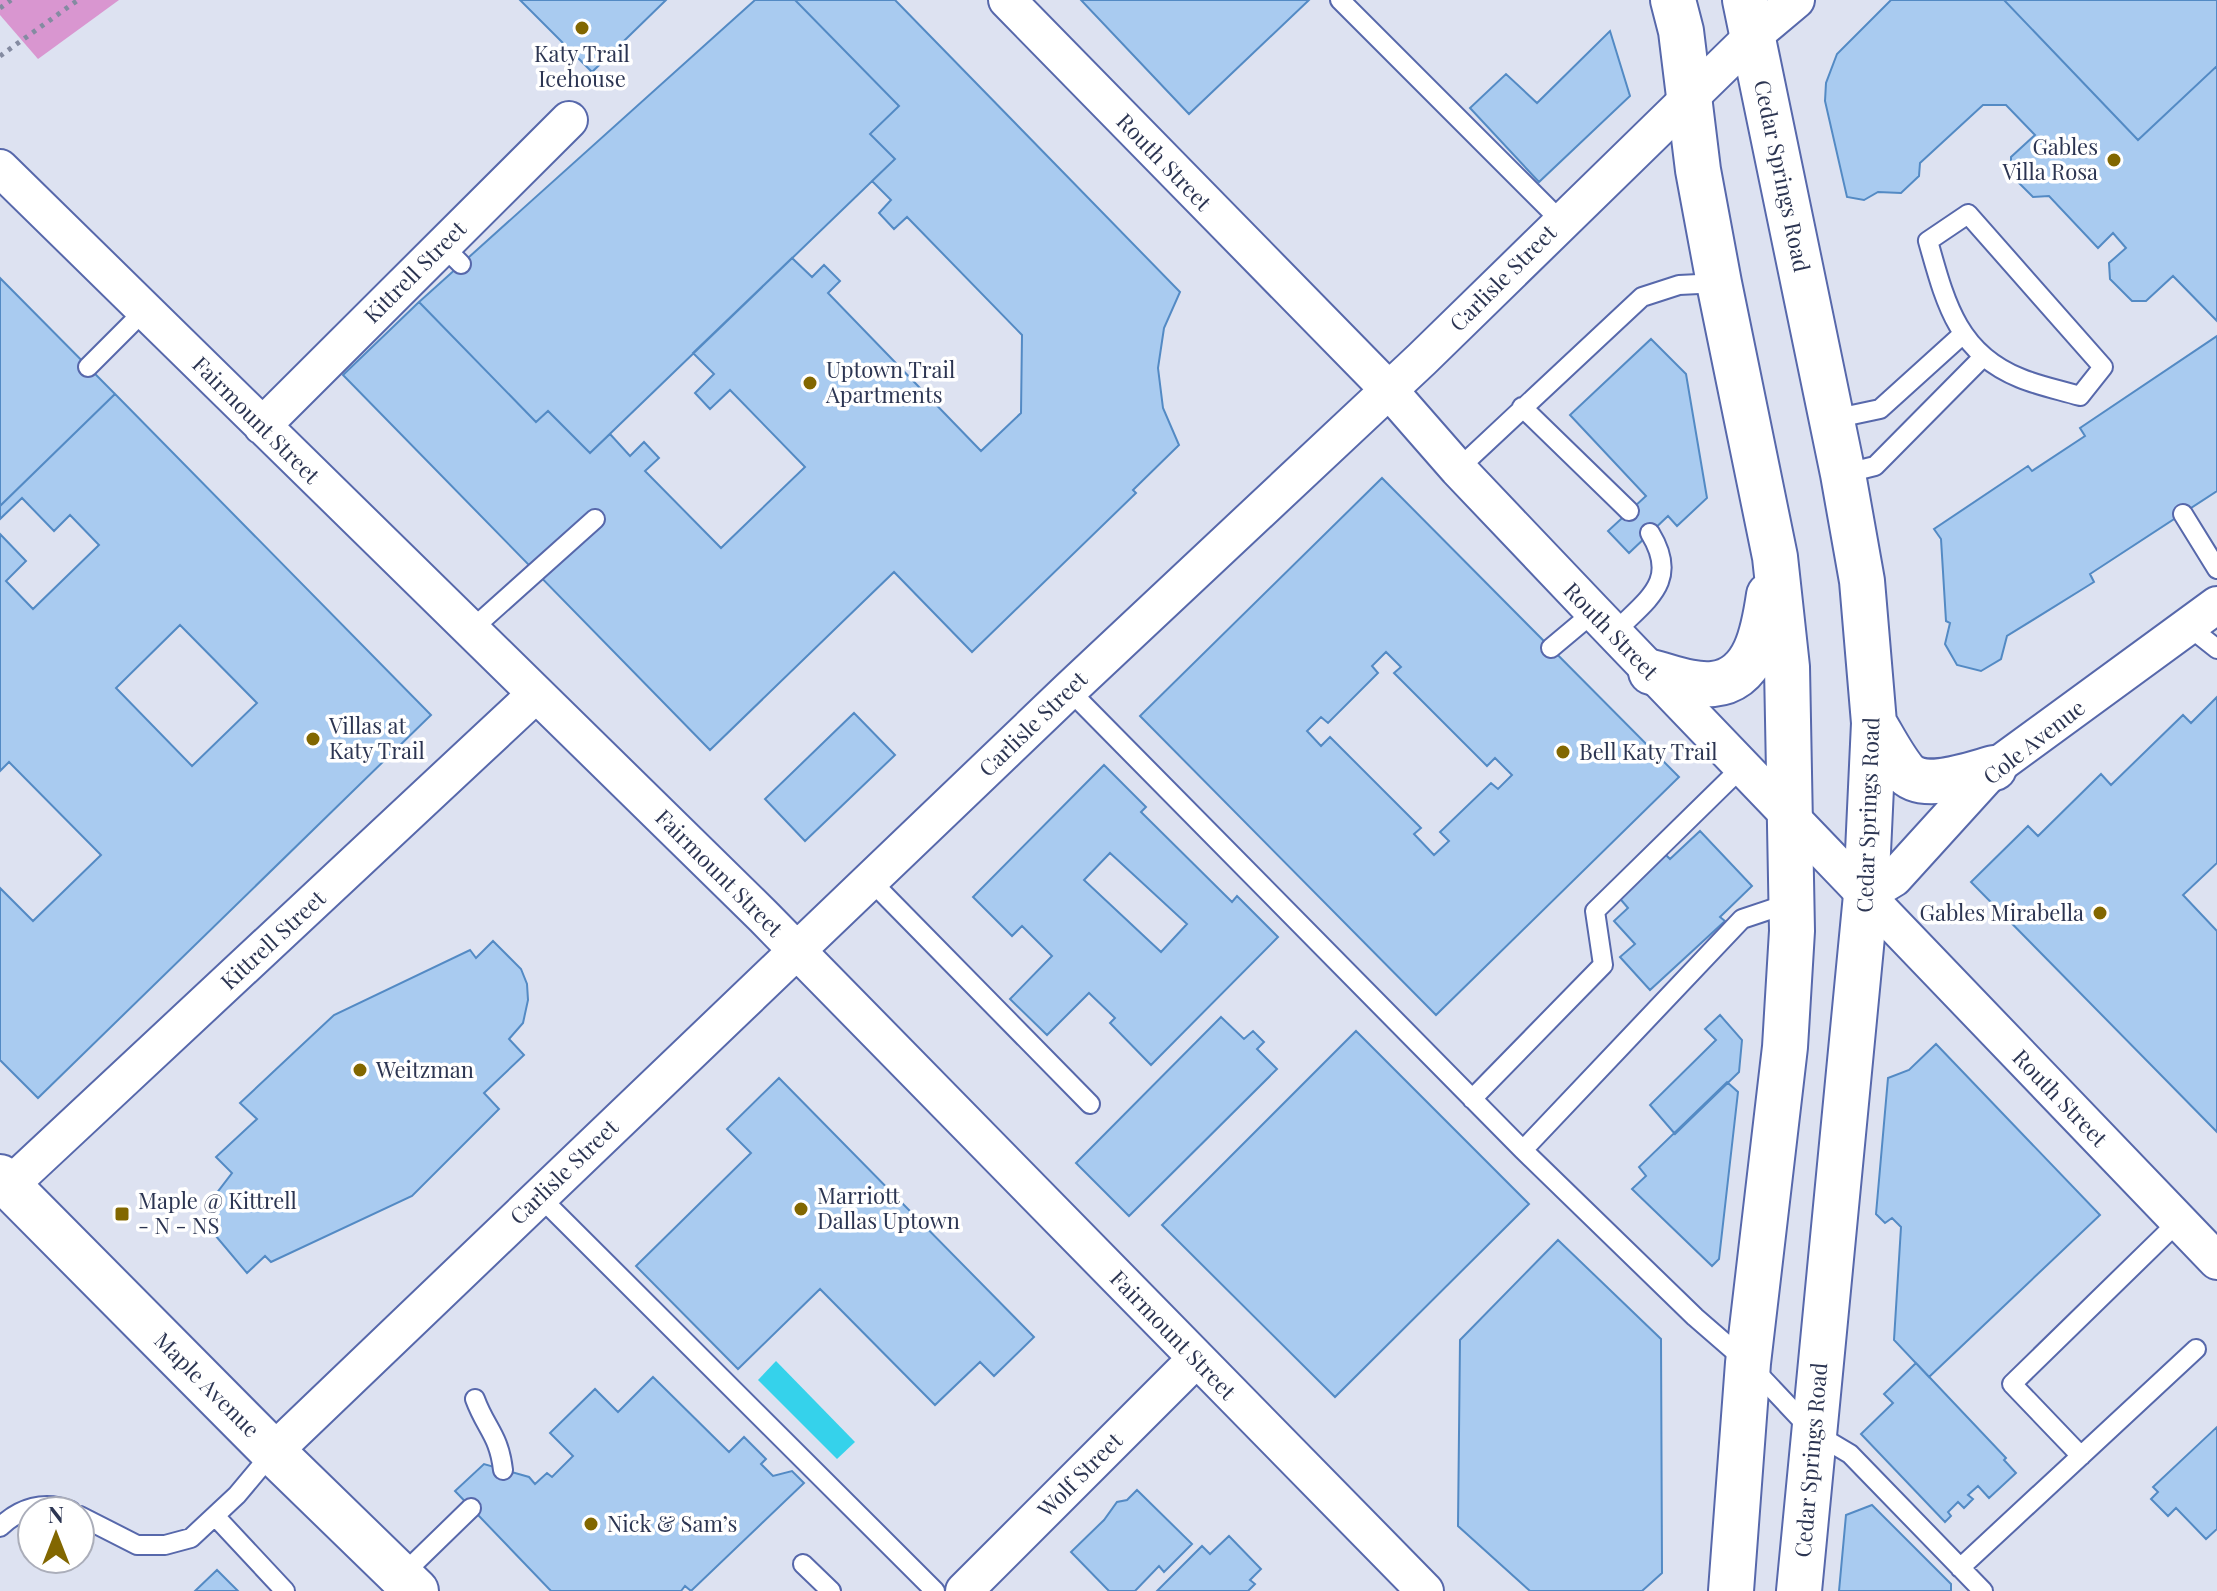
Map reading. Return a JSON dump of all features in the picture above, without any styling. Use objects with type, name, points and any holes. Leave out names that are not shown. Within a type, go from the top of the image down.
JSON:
[{"type":"main road","points":[[1673,0],[1681,31],[1698,170],[1775,557],[1787,667],[1792,903],[1785,1047],[1748,1363],[1731,1591]]},
{"type":"main road","name":"Cedar Springs Road","points":[[1749,18],[1833,419],[1862,581],[1874,723],[1866,895],[1799,1591]]},
{"type":"main road","points":[[1651,672],[1691,683],[1713,684],[1726,681],[1748,665],[1765,625],[1775,557]]},
{"type":"main road","points":[[1874,723],[1905,773],[1915,779],[1941,781],[1994,768]]},
{"type":"main road","name":"Maple Avenue","points":[[5,1182],[408,1584]]},
{"type":"street","name":"Routh Street","points":[[1007,0],[1388,389],[1458,469],[2217,1261]]},
{"type":"street","name":"Carlisle Street","points":[[273,1452],[1689,98],[1749,18],[1796,0]]},
{"type":"street","name":"Kittrell Street","points":[[262,426],[451,255],[569,120]]},
{"type":"street","name":"Fairmount Street","points":[[0,168],[796,950],[1425,1591]]},
{"type":"street","name":"Cole Avenue","points":[[1866,895],[1894,878],[1994,768],[2217,605]]},
{"type":"street","name":"Kittrell Street","points":[[5,1182],[536,694]]},
{"type":"street","name":"Wolf Street","points":[[964,1591],[1196,1359]]},
{"type":"lane","points":[[1340,0],[1561,221]]},
{"type":"lane","points":[[1968,214],[2103,367],[2080,396],[2020,378],[1983,357],[1963,334],[1944,297],[1928,241],[1968,214]]},
{"type":"lane","points":[[1458,469],[1642,297],[1679,285],[1719,283]]},
{"type":"lane","points":[[88,367],[145,310]]},
{"type":"lane","points":[[1833,419],[1880,409],[1963,334]]},
{"type":"lane","points":[[1843,474],[1875,466],[1983,357]]},
{"type":"lane","points":[[1522,407],[1629,511]]},
{"type":"lane","points":[[2183,514],[2217,569]]},
{"type":"lane","points":[[471,630],[595,519]]},
{"type":"lane","points":[[1551,648],[1604,622],[1656,591],[1664,566],[1662,551],[1650,533]]},
{"type":"lane","points":[[2188,626],[2217,649]]},
{"type":"lane","points":[[1069,690],[1523,1150],[1695,1317],[1748,1363],[1813,1432],[1850,1454],[1983,1591]]},
{"type":"lane","points":[[1472,1099],[1603,965],[1595,911],[1742,767]]},
{"type":"lane","points":[[870,880],[1090,1104]]},
{"type":"lane","points":[[1523,1150],[1742,919],[1792,903]]},
{"type":"lane","points":[[539,1196],[935,1591]]},
{"type":"lane","points":[[2081,1456],[2012,1384],[2179,1221]]},
{"type":"lane","points":[[1960,1568],[2196,1349]]},
{"type":"lane","points":[[475,1399],[483,1419],[494,1432],[501,1450],[503,1470]]},
{"type":"lane","points":[[96,1524],[137,1545],[165,1545],[191,1538],[237,1495],[273,1452]]},
{"type":"lane","points":[[408,1584],[471,1508]]},
{"type":"lane","points":[[0,1527],[16,1514]]},
{"type":"lane","points":[[215,1516],[285,1591]]},
{"type":"lane","points":[[803,1564],[831,1591]]},
{"type":"path","points":[[0,8],[11,0]]},
{"type":"path","points":[[0,56],[78,0]]},
{"type":"shaded area","points":[[0,0],[119,0],[38,59],[0,15]]},
{"type":"water","points":[[776,1361],[855,1442],[837,1459],[758,1380]]},
{"type":"building","points":[[520,0],[666,0],[592,72]]},
{"type":"building","points":[[755,0],[795,0],[899,106],[870,134],[895,159],[590,453],[548,411],[536,422],[419,302]]},
{"type":"building","name":"Uptown Trail Apartments","points":[[795,0],[895,0],[1180,292],[1164,328],[1158,368],[1163,408],[1179,445],[1133,490],[1136,493],[972,652],[894,572],[710,750],[343,375],[419,302],[536,422],[548,411],[590,453],[610,434],[630,456],[644,442],[659,458],[645,471],[721,548],[805,467],[730,390],[710,409],[695,393],[714,374],[693,353],[792,258],[812,277],[824,265],[840,281],[828,293],[981,451],[1021,413],[1022,335],[907,217],[894,229],[879,213],[891,200],[872,181],[895,159],[870,134],[899,106]]},
{"type":"building","points":[[1081,0],[1309,0],[1189,114]]},
{"type":"building","name":"Gables Villa Rosa","points":[[1891,0],[2004,0],[2138,140],[2217,66],[2217,321],[2173,276],[2146,301],[2132,301],[2110,279],[2109,263],[2126,248],[2113,233],[2098,248],[2049,196],[2033,197],[2011,175],[2011,157],[2035,135],[2006,105],[1983,105],[1920,163],[1919,176],[1901,193],[1878,192],[1864,200],[1847,197],[1825,101],[1826,83],[1837,54]]},
{"type":"building","points":[[2004,0],[2217,0],[2217,66],[2138,140]]},
{"type":"building","points":[[1610,31],[1630,96],[1539,182],[1470,108],[1506,74],[1537,103]]},
{"type":"building","points":[[0,278],[115,394],[0,506]]},
{"type":"building","points":[[2217,336],[2217,491],[2090,574],[2094,582],[2007,636],[2001,659],[1981,671],[1957,665],[1945,644],[1950,623],[1946,621],[1941,539],[1934,529],[2028,466],[2032,471],[2085,436],[2080,428]]},
{"type":"building","points":[[1651,339],[1686,374],[1707,498],[1677,526],[1668,516],[1629,553],[1608,531],[1646,496],[1570,415]]},
{"type":"building","name":"Villas at Katy Trail","points":[[115,394],[431,715],[38,1098],[0,1060],[0,888],[33,921],[101,855],[9,762],[0,771],[0,534],[26,561],[6,581],[33,609],[99,545],[70,515],[54,531],[22,498],[0,519],[0,506]],"holes":[[[180,625],[257,703],[192,766],[116,688]]]},
{"type":"building","name":"Bell Katy Trail","points":[[1382,478],[1679,777],[1436,1015],[1140,716]],"holes":[[[1386,652],[1401,667],[1394,673],[1487,766],[1495,758],[1512,775],[1498,789],[1491,783],[1440,832],[1449,841],[1434,855],[1414,834],[1421,828],[1330,737],[1321,746],[1307,731],[1321,717],[1328,723],[1378,673],[1372,666]]]},
{"type":"building","name":"Gables Mirabella","points":[[2217,697],[2217,863],[2183,895],[2217,931],[2217,1132],[1971,882],[2028,826],[2038,836],[2101,774],[2111,785],[2183,715],[2191,723]]},
{"type":"building","points":[[854,713],[895,755],[805,841],[765,799]]},
{"type":"building","points":[[1104,765],[1146,807],[1141,812],[1232,902],[1237,896],[1278,937],[1151,1065],[1110,1023],[1115,1018],[1089,993],[1047,1035],[1010,999],[1052,956],[1022,926],[1012,936],[973,897]],"holes":[[[1110,853],[1187,924],[1161,952],[1084,880]]]},
{"type":"building","points":[[1700,831],[1752,886],[1720,917],[1725,921],[1650,990],[1620,957],[1635,944],[1614,921],[1628,908],[1616,894],[1662,851],[1670,859]]},
{"type":"building","points":[[493,941],[521,969],[527,984],[528,1000],[523,1023],[509,1039],[524,1055],[484,1093],[499,1109],[412,1196],[271,1262],[265,1256],[247,1273],[215,1235],[211,1210],[213,1198],[232,1173],[216,1157],[257,1119],[240,1103],[334,1015],[470,950],[476,958]]},
{"type":"building","points":[[1720,1015],[1742,1040],[1739,1072],[1675,1134],[1650,1105],[1716,1040],[1705,1029]]},
{"type":"building","points":[[1221,1017],[1244,1039],[1253,1031],[1264,1042],[1257,1049],[1277,1069],[1129,1216],[1076,1163]]},
{"type":"building","points":[[1356,1031],[1529,1204],[1335,1397],[1162,1225]]},
{"type":"building","points":[[1936,1044],[2100,1215],[1929,1377],[1894,1340],[1901,1227],[1892,1218],[1885,1223],[1876,1214],[1888,1078],[1909,1070]]},
{"type":"building","name":"Marriott Dallas Uptown","points":[[779,1078],[1034,1337],[994,1376],[980,1362],[935,1405],[820,1289],[738,1369],[636,1266],[751,1153],[727,1129]]},
{"type":"building","points":[[1727,1082],[1738,1092],[1719,1259],[1712,1266],[1632,1189],[1646,1176],[1639,1167]]},
{"type":"building","points":[[1558,1240],[1661,1339],[1662,1573],[1642,1591],[1530,1591],[1458,1526],[1460,1340]]},
{"type":"building","points":[[1916,1363],[2006,1458],[2004,1460],[2016,1473],[1989,1498],[1978,1486],[1968,1495],[1973,1499],[1964,1508],[1958,1502],[1948,1512],[1951,1516],[1945,1522],[1861,1434],[1893,1403],[1884,1394]]},
{"type":"building","points":[[653,1377],[729,1452],[744,1437],[766,1459],[761,1464],[773,1476],[792,1471],[804,1483],[691,1591],[685,1586],[681,1591],[551,1591],[455,1491],[484,1464],[529,1477],[535,1484],[547,1473],[552,1477],[573,1456],[550,1433],[595,1389],[618,1412]]},
{"type":"building","points":[[2217,1427],[2217,1529],[2206,1539],[2176,1508],[2168,1516],[2151,1499],[2158,1492],[2153,1487]]},
{"type":"building","points":[[1137,1490],[1192,1544],[1164,1572],[1159,1566],[1135,1591],[1109,1591],[1071,1552],[1104,1520],[1117,1502],[1127,1500]]},
{"type":"building","points":[[1872,1505],[1951,1584],[1951,1591],[1839,1591],[1846,1515]]},
{"type":"building","points":[[1229,1536],[1261,1569],[1250,1580],[1255,1584],[1248,1591],[1157,1591],[1202,1546],[1210,1554]]},
{"type":"building","points":[[217,1570],[238,1591],[195,1591]]},
{"type":"place","name":"Katy Trail Icehouse","points":[[582,28]]},
{"type":"place","name":"Gables Villa Rosa","points":[[2114,160]]},
{"type":"place","name":"Uptown Trail Apartments","points":[[810,383]]},
{"type":"place","name":"Villas at Katy Trail","points":[[313,739]]},
{"type":"place","name":"Bell Katy Trail","points":[[1563,752]]},
{"type":"place","name":"Gables Mirabella","points":[[2100,913]]},
{"type":"place","name":"Weitzman","points":[[360,1070]]},
{"type":"place","name":"Marriott Dallas Uptown","points":[[801,1209]]},
{"type":"place","name":"Maple @ Kittrell - N - NS","points":[[122,1214]]},
{"type":"place","name":"Nick & Sam’s","points":[[591,1524]]}]
